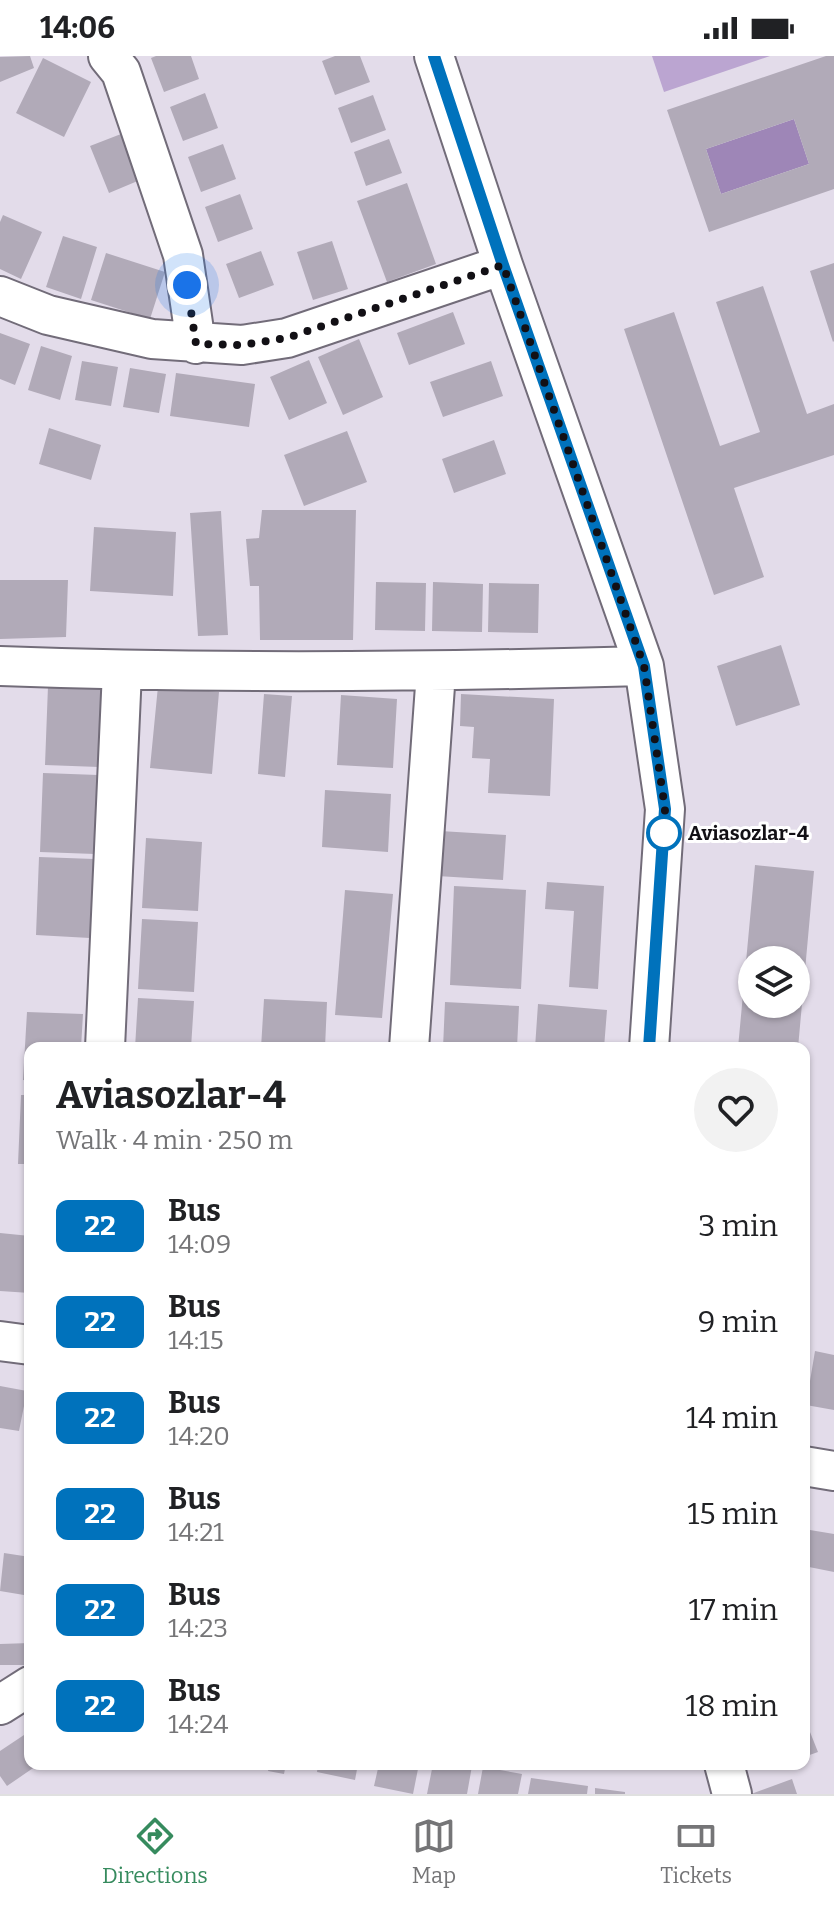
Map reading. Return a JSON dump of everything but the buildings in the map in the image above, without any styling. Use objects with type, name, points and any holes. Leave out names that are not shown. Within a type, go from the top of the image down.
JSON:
[{"type":"street","points":[[108,56],[121,72],[183,255],[196,344]]},
{"type":"street","points":[[434,56],[503,265],[644,666],[665,809],[649,1042]]},
{"type":"street","points":[[0,296],[48,315],[152,339],[242,345],[287,338],[503,265]]},
{"type":"street","points":[[0,666],[122,671],[436,672],[644,666]]},
{"type":"street","points":[[105,1042],[122,671]]},
{"type":"street","points":[[409,1042],[436,672]]},
{"type":"street","points":[[0,1341],[24,1344]]},
{"type":"street","points":[[810,1467],[834,1471]]},
{"type":"street","points":[[0,1705],[24,1690]]},
{"type":"street","points":[[726,1770],[732,1794]]},
{"type":"shaded area","points":[[652,56],[770,56],[664,92]]},
{"type":"shaded area","points":[[794,119],[809,164],[721,194],[706,149]]},
{"type":"bus line","name":"22","points":[[434,56],[503,265],[644,666],[665,809],[649,1042]]},
{"type":"place","name":"Aviasozlar-4","points":[[664,833]]},
{"type":"route","points":[[187,285],[196,344],[242,345],[287,338],[503,265],[644,666],[665,809],[664,833]]}]
